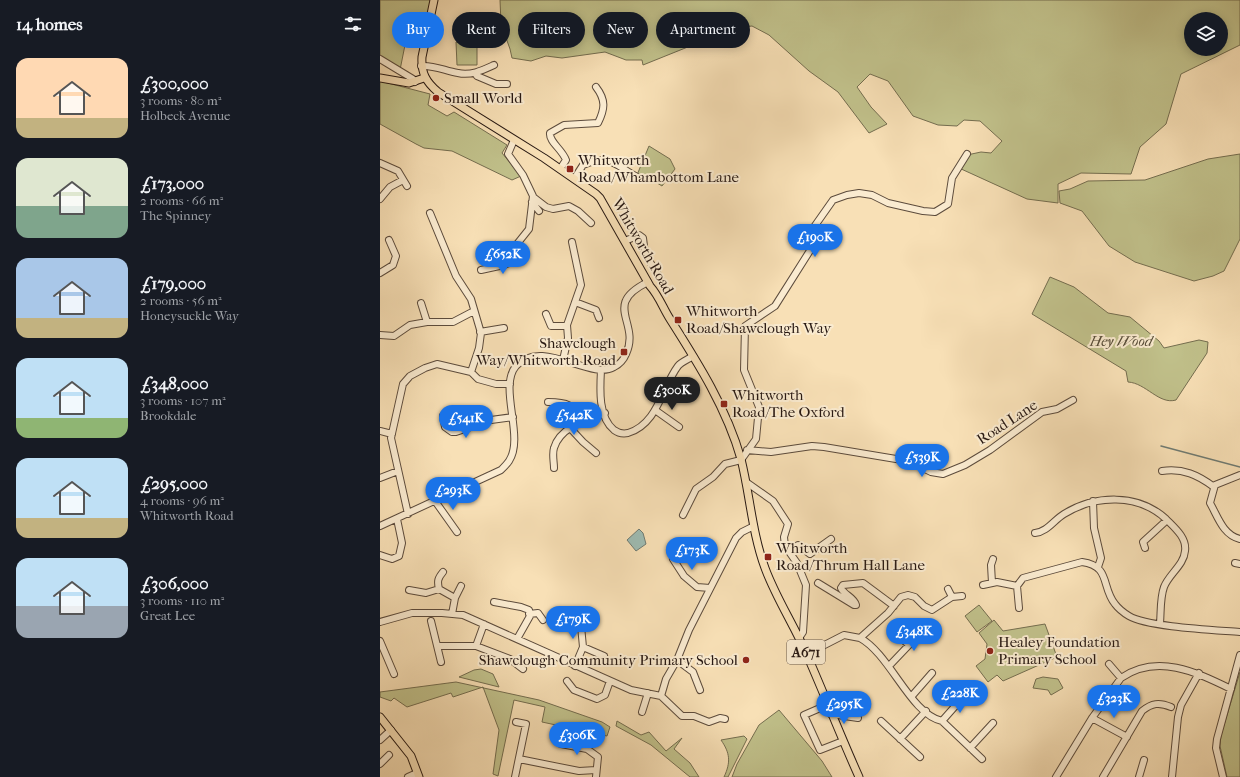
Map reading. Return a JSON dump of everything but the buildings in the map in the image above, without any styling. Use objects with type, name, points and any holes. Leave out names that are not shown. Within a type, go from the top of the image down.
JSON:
[{"type":"main road","points":[[380,78],[402,83],[415,82],[424,78],[421,66],[434,0]]},
{"type":"main road","name":"A671","points":[[424,78],[438,92],[514,140]]},
{"type":"main road","name":"Whitworth Road","points":[[514,140],[574,178],[600,198],[648,282],[658,296],[667,315],[693,356],[733,433],[741,460],[754,526],[765,568],[807,654],[827,705],[859,777]]},
{"type":"main road","points":[[380,717],[411,756],[418,775]]},
{"type":"street","points":[[380,59],[413,79],[415,82]]},
{"type":"street","points":[[421,66],[432,65],[460,74],[475,73],[494,65]]},
{"type":"street","points":[[475,73],[477,76],[496,84],[506,84]]},
{"type":"street","points":[[560,169],[566,160],[563,151],[552,141],[550,133],[564,125],[598,123],[603,112],[604,100],[596,88]]},
{"type":"street","points":[[514,140],[508,154],[523,175],[532,200],[539,211]]},
{"type":"street","points":[[683,515],[696,489],[713,477],[725,464],[741,460],[756,439],[759,407],[744,370],[745,326],[775,306],[811,249],[814,227],[827,206],[833,200],[859,193],[872,195],[888,203],[935,212],[948,204],[952,178],[967,154]]},
{"type":"street","points":[[574,178],[583,165],[604,159],[615,162],[639,178]]},
{"type":"street","points":[[380,164],[398,171],[407,186]]},
{"type":"street","points":[[380,199],[390,187],[403,180]]},
{"type":"street","points":[[532,200],[553,209],[569,206],[578,211],[591,223]]},
{"type":"street","points":[[481,270],[504,265],[518,259],[517,244],[528,231],[532,200]]},
{"type":"street","points":[[430,213],[456,276],[471,299],[480,332],[479,348],[471,372]]},
{"type":"street","points":[[625,241],[639,235],[643,238],[645,254],[660,278]]},
{"type":"street","points":[[380,273],[393,265],[396,256],[390,240]]},
{"type":"street","points":[[563,360],[568,338],[567,326],[581,285],[572,242]]},
{"type":"street","points":[[380,526],[501,470],[510,460],[515,445],[509,379],[516,366],[529,358],[545,355],[601,370],[614,368],[624,359],[631,344],[630,332],[623,308],[625,300],[633,291],[648,282]]},
{"type":"street","points":[[575,302],[596,310],[599,318]]},
{"type":"street","points":[[421,303],[427,322]]},
{"type":"street","points":[[380,335],[394,336],[410,325],[427,322],[453,322],[474,311]]},
{"type":"street","points":[[546,314],[551,326],[567,326]]},
{"type":"street","points":[[480,332],[504,328]]},
{"type":"street","points":[[601,370],[600,394],[608,425],[617,432],[625,434],[637,430],[655,410],[679,365],[693,356]]},
{"type":"street","points":[[408,514],[391,438],[403,384],[410,376],[425,368],[437,364],[471,372],[478,379],[496,384],[510,384]]},
{"type":"street","name":"Road Lane","points":[[747,450],[771,452],[812,446],[824,447],[908,461],[931,472],[943,474],[965,465],[990,450],[1042,412],[1056,409],[1073,400]]},
{"type":"street","points":[[548,402],[564,402],[573,408],[582,422]]},
{"type":"street","points":[[655,410],[679,427]]},
{"type":"street","points":[[554,468],[554,449],[561,435],[570,428],[582,422],[605,413]]},
{"type":"street","points":[[443,416],[445,427],[448,430],[456,432],[491,420],[513,417]]},
{"type":"street","points":[[570,428],[596,453]]},
{"type":"street","points":[[380,432],[392,434]]},
{"type":"street","points":[[1162,471],[1170,470],[1199,475],[1214,487]]},
{"type":"street","points":[[380,478],[398,471]]},
{"type":"street","points":[[1240,475],[1215,485],[1210,503],[1226,531],[1232,537],[1240,539]]},
{"type":"street","points":[[746,482],[776,504],[788,524],[784,537],[788,551],[797,562],[806,585],[803,632],[799,638]]},
{"type":"street","points":[[1035,533],[1041,533],[1063,514],[1080,505],[1093,501],[1120,499],[1140,503],[1159,512],[1182,537],[1186,550],[1184,558],[1172,573],[1164,587],[1160,624]]},
{"type":"street","points":[[435,501],[457,532]]},
{"type":"street","points":[[1093,501],[1094,528],[1100,558],[1098,567]]},
{"type":"street","points":[[380,555],[392,559],[399,556],[402,543],[397,519]]},
{"type":"street","points":[[1145,548],[1143,542],[1167,520]]},
{"type":"street","points":[[661,696],[666,679],[677,660],[689,630],[736,538],[742,532],[754,526]]},
{"type":"street","points":[[788,551],[798,545],[810,554],[831,539]]},
{"type":"street","points":[[673,559],[684,576],[697,587],[710,588]]},
{"type":"street","points":[[992,583],[991,565],[994,559]]},
{"type":"street","points":[[1019,608],[1017,586],[1023,578],[1082,562],[1091,563],[1098,567],[1103,573],[1115,604],[1130,616],[1160,624],[1240,632]]},
{"type":"street","points":[[443,572],[438,577],[437,582],[439,589],[455,598]]},
{"type":"street","points":[[818,582],[854,605],[856,605],[855,601],[842,592],[841,588],[843,585],[863,583],[894,606]]},
{"type":"street","points":[[983,584],[997,582],[1017,586]]},
{"type":"street","points":[[452,614],[455,598],[461,586]]},
{"type":"street","points":[[409,590],[426,594],[439,589]]},
{"type":"street","points":[[948,589],[952,597]]},
{"type":"street","points":[[860,638],[874,627],[901,597],[908,595],[915,597],[924,606],[932,610],[952,597],[962,596]]},
{"type":"street","points":[[498,601],[529,610],[529,614],[518,639]]},
{"type":"street","points":[[380,622],[412,613],[463,615],[631,690],[661,696],[682,716],[694,716],[709,722],[722,717]]},
{"type":"street","points":[[529,614],[538,613],[543,620]]},
{"type":"street","points":[[575,666],[583,647],[581,626],[583,618]]},
{"type":"street","points":[[431,621],[432,629],[439,646],[442,662]]},
{"type":"street","points":[[476,646],[484,624]]},
{"type":"street","points":[[807,654],[844,635],[860,638],[874,648],[911,697],[936,719],[942,721],[982,759]]},
{"type":"street","points":[[889,666],[909,645],[900,637]]},
{"type":"street","points":[[380,641],[394,674]]},
{"type":"street","points":[[439,646],[476,646],[510,659],[523,669]]},
{"type":"street","points":[[583,647],[604,656]]},
{"type":"street","points":[[1223,777],[1216,748],[1240,655]]},
{"type":"street","points":[[677,660],[693,672],[700,690]]},
{"type":"street","points":[[1109,664],[1121,678]]},
{"type":"street","points":[[1056,777],[1092,718],[1121,678],[1137,669],[1163,666],[1183,668],[1199,673],[1231,688]]},
{"type":"street","points":[[1172,777],[1178,717],[1181,705],[1199,673]]},
{"type":"street","points":[[911,697],[932,674]]},
{"type":"street","points":[[567,682],[574,690],[597,699],[605,695],[610,681]]},
{"type":"street","points":[[642,712],[648,694]]},
{"type":"street","points":[[942,721],[965,696]]},
{"type":"street","points":[[1103,777],[1142,711],[1151,704],[1163,703],[1171,707],[1178,717]]},
{"type":"street","points":[[827,705],[804,715],[820,750],[843,741]]},
{"type":"street","points":[[1171,707],[1181,705]]},
{"type":"street","points":[[900,739],[926,711]]},
{"type":"street","points":[[831,714],[858,718]]},
{"type":"street","points":[[1092,718],[1127,737]]},
{"type":"street","points":[[881,721],[920,757]]},
{"type":"street","points":[[515,777],[526,724],[516,722]]},
{"type":"street","points":[[970,748],[993,723]]},
{"type":"street","points":[[380,740],[391,730]]},
{"type":"street","points":[[561,744],[587,749],[598,757],[596,777]]},
{"type":"street","points":[[910,758],[914,752]]},
{"type":"street","points":[[380,764],[389,755]]},
{"type":"street","points":[[519,759],[579,771],[596,770]]},
{"type":"street","points":[[1139,777],[1144,760]]},
{"type":"street","points":[[408,777],[418,775]]},
{"type":"green space","points":[[380,0],[433,0],[430,12],[392,12],[392,48],[404,48],[400,70],[380,57]]},
{"type":"green space","points":[[500,0],[1240,0],[1240,45],[1228,51],[1228,12],[1184,12],[1184,56],[1218,56],[1181,74],[1166,124],[1140,147],[1131,174],[1081,173],[1058,184],[1058,203],[1027,199],[959,168],[967,155],[981,152],[991,153],[1002,141],[980,121],[964,120],[957,126],[938,125],[913,116],[888,81],[870,74],[857,87],[871,107],[887,124],[869,133],[838,92],[809,71],[769,35],[750,26],[750,12],[656,12],[656,48],[685,48],[643,65],[642,60],[626,60],[605,52],[562,58],[546,56],[531,61],[512,58],[510,49],[510,12],[500,12]]},
{"type":"green space","points":[[456,48],[477,48],[477,65],[457,65]]},
{"type":"green space","points":[[380,81],[430,94],[428,105],[447,116],[454,112],[507,145],[502,153],[521,176],[512,180],[452,151],[424,148],[380,124]]},
{"type":"green space","points":[[649,146],[670,159],[675,169],[662,186],[649,178],[637,175]]},
{"type":"green space","points":[[1240,154],[1240,239],[1224,271],[1213,276],[1194,281],[1135,262],[1109,246],[1082,211],[1060,203],[1059,191],[1070,189],[1088,181],[1145,180],[1208,159]]},
{"type":"green space","name":"Hey Wood","points":[[1050,277],[1074,287],[1108,313],[1130,317],[1159,341],[1164,348],[1199,340],[1208,342],[1207,353],[1176,400],[1170,401],[1158,397],[1135,383],[1128,382],[1126,371],[1032,314]]},
{"type":"green space","points":[[979,605],[992,621],[977,632],[965,616]]},
{"type":"green space","points":[[994,620],[1003,631],[1045,624],[1057,657],[1003,681],[997,675],[988,682],[976,666],[985,659],[987,644],[979,633]]},
{"type":"green space","points":[[481,669],[493,674],[499,687],[459,677],[474,670]]},
{"type":"green space","points":[[1240,672],[1240,777],[1227,777],[1220,746],[1221,735]]},
{"type":"green space","points":[[1043,677],[1058,679],[1063,688],[1051,695],[1048,690],[1033,688],[1036,679]]},
{"type":"green space","points":[[456,682],[481,688],[453,697],[451,693],[407,707],[394,698],[391,701],[380,697],[380,692]]},
{"type":"green space","points":[[483,688],[539,700],[602,722],[610,727],[607,736],[542,722],[545,707],[514,700],[498,776],[493,774],[499,730]]},
{"type":"green space","points":[[779,710],[822,761],[832,777],[732,777],[737,764],[759,725]]},
{"type":"green space","points":[[617,721],[641,735],[649,732],[666,751],[682,738],[674,749],[690,763],[699,777],[690,777],[651,745],[616,726]]},
{"type":"green space","points":[[744,736],[747,739],[728,777],[724,777],[728,767],[728,753],[721,740]]},
{"type":"water","points":[[639,529],[643,533],[646,544],[636,551],[627,540]]},
{"type":"waterway","points":[[1161,446],[1240,467]]},
{"type":"place","name":"Small World","points":[[436,98]]},
{"type":"place","name":"Whitworth Road/Whambottom Lane","points":[[570,169]]},
{"type":"place","name":"Whitworth Road/Shawclough Way","points":[[678,320]]},
{"type":"place","name":"Shawclough Way/Whitworth Road","points":[[624,352]]},
{"type":"place","name":"Whitworth Road/The Oxford","points":[[724,404]]},
{"type":"place","name":"Whitworth Road/Thrum Hall Lane","points":[[768,557]]},
{"type":"place","name":"Healey Foundation Primary School","points":[[990,651]]},
{"type":"place","name":"Shawclough Community Primary School","points":[[746,660]]}]
